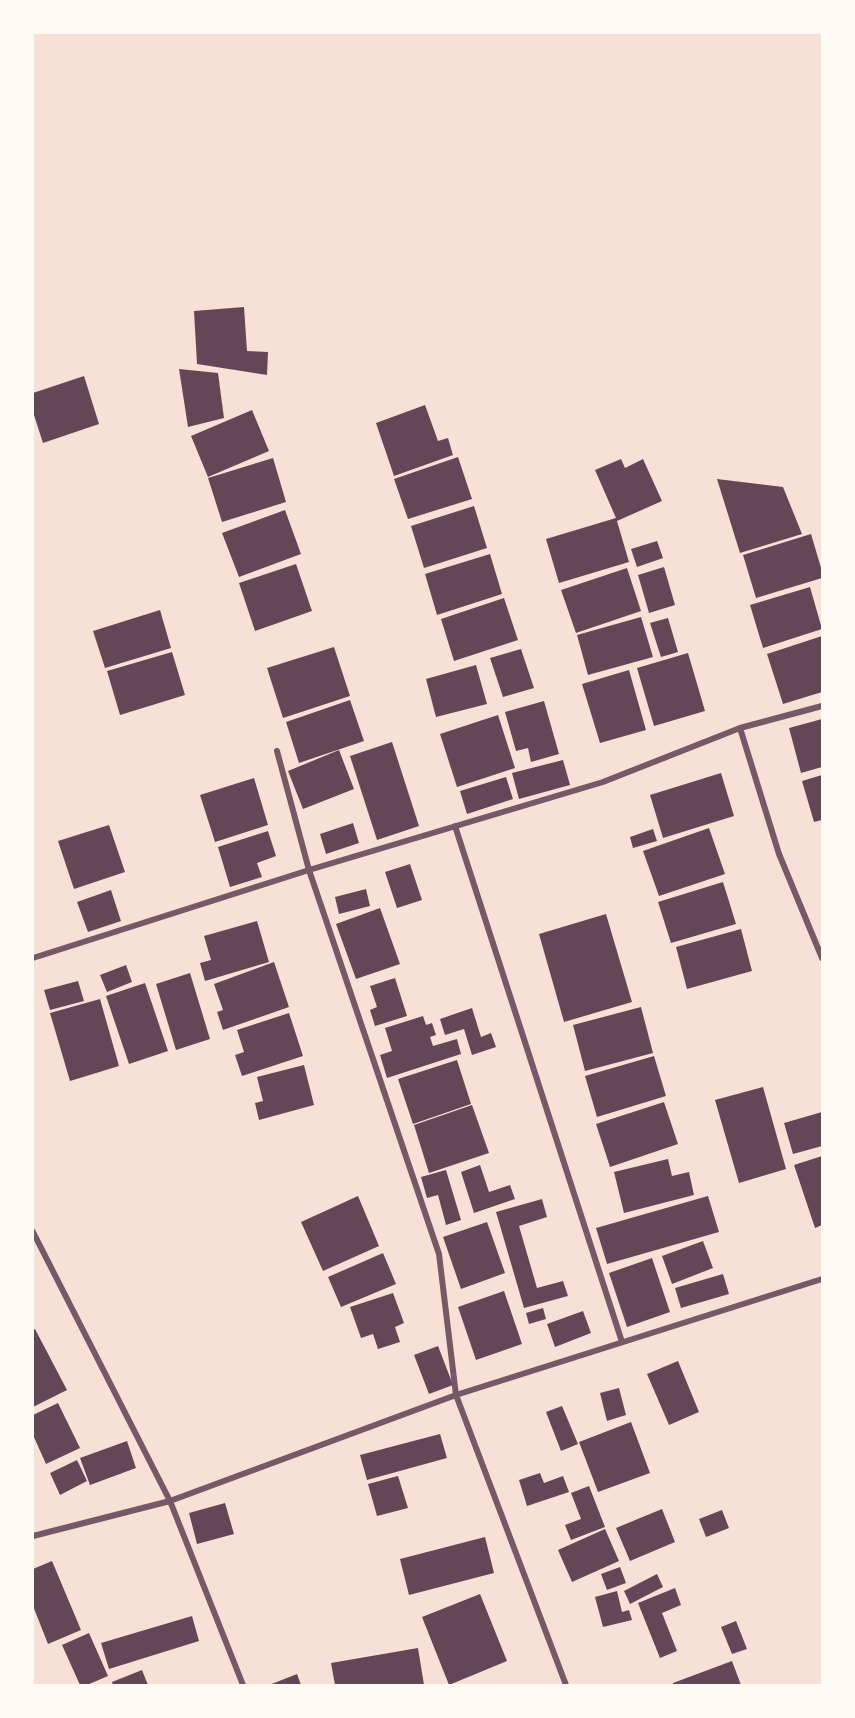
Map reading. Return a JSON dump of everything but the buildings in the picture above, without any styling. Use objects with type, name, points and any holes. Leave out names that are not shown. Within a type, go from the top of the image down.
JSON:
[{"type":"street","points":[[33,958],[309,870],[603,782],[740,728],[822,706]]},
{"type":"street","points":[[740,728],[779,854],[822,958]]},
{"type":"street","points":[[277,751],[309,870],[439,1254],[456,1395],[566,1685]]},
{"type":"street","points":[[455,826],[622,1342]]},
{"type":"street","points":[[33,1232],[170,1501],[243,1685]]},
{"type":"street","points":[[33,1536],[170,1501],[456,1395],[822,1279]]}]
